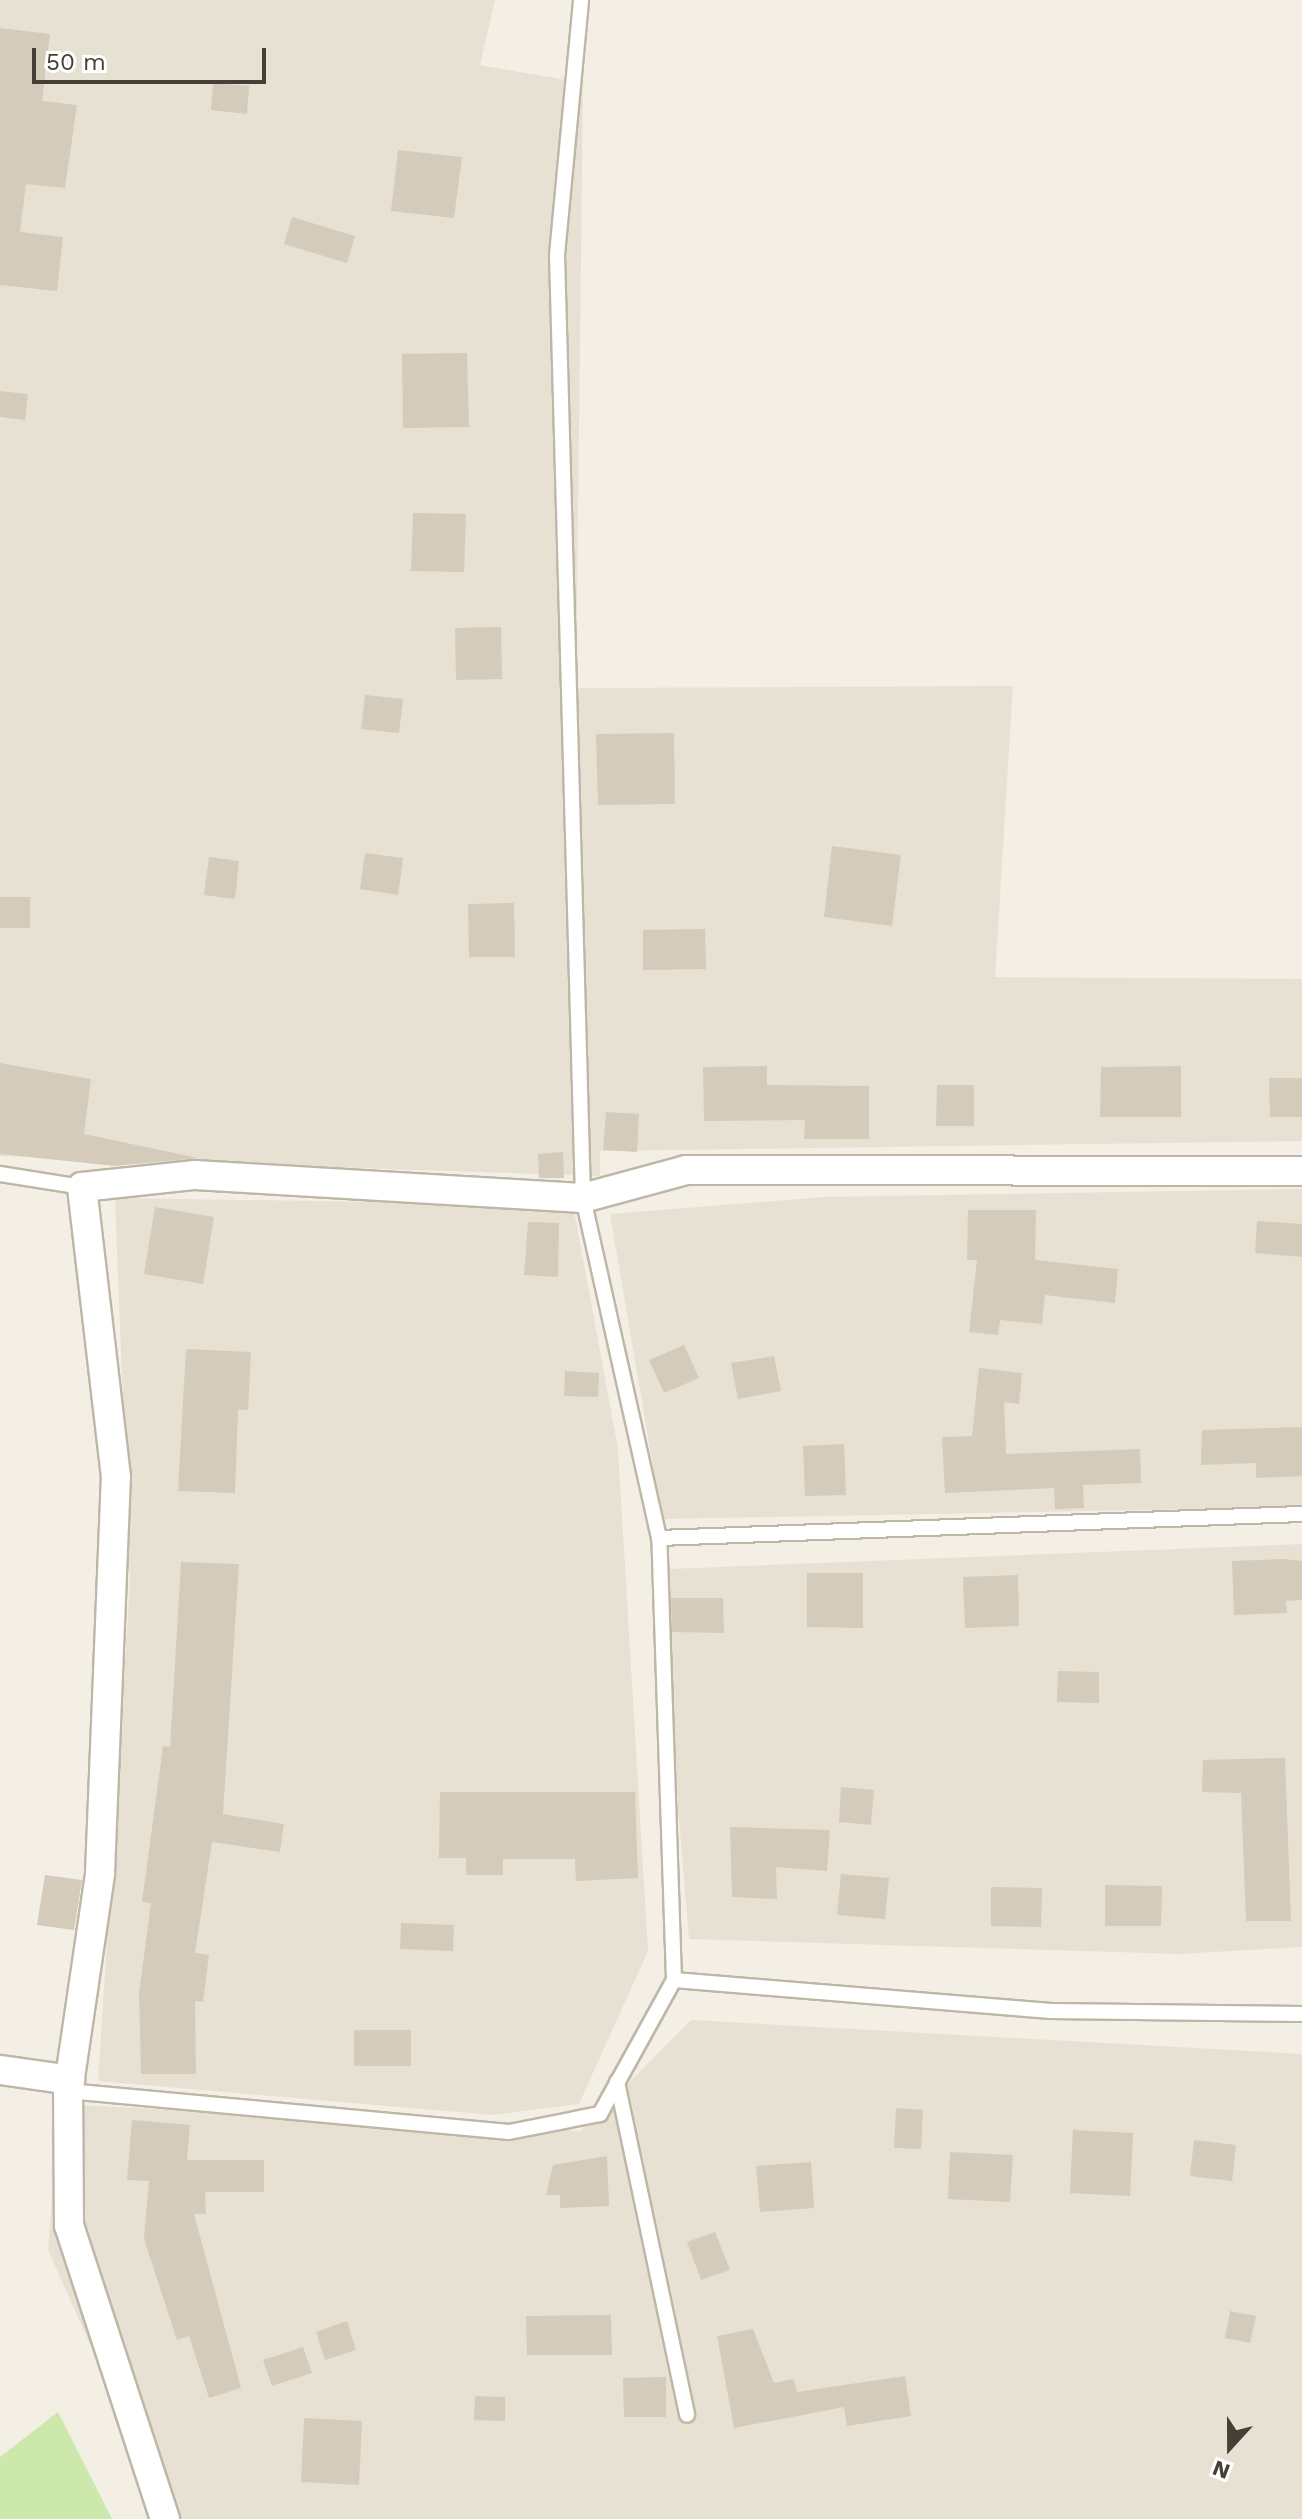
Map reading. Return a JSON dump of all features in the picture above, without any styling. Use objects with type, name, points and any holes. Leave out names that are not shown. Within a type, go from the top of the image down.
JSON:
[{"type":"street","points":[[165,2519],[69,2226],[69,2086],[100,1873],[116,1477],[82,1187],[195,1175],[583,1198],[686,1170],[1302,1171]]},
{"type":"street","points":[[0,2070],[69,2086]]},
{"type":"lane","points":[[69,2086],[509,2132],[600,2114],[674,1980],[659,1538],[583,1198],[557,255],[581,0]]},
{"type":"lane","points":[[0,1174],[82,1187]]},
{"type":"lane","points":[[659,1538],[1302,1514]]},
{"type":"lane","points":[[674,1980],[1051,2011],[1302,2014]]},
{"type":"lane","points":[[617,2082],[687,2415]]},
{"type":"shaded area","points":[[0,0],[495,0],[480,65],[583,83],[576,688],[1013,686],[995,977],[1302,979],[1302,1141],[600,1151],[600,1176],[0,1156]]},
{"type":"shaded area","points":[[1302,1189],[1302,1507],[662,1519],[610,1214],[825,1197]]},
{"type":"shaded area","points":[[115,1198],[573,1205],[618,1449],[648,1951],[579,2104],[492,2115],[98,2081],[130,1585]]},
{"type":"shaded area","points":[[1302,1544],[1302,1947],[1178,1954],[689,1939],[671,1723],[667,1569]]},
{"type":"shaded area","points":[[691,2020],[1302,2054],[1302,2519],[168,2519],[48,2250],[60,2104],[581,2131]]},
{"type":"green space","points":[[58,2412],[112,2519],[0,2519],[0,2457]]},
{"type":"building","points":[[0,28],[50,34],[42,101],[77,105],[65,188],[26,184],[20,232],[63,237],[57,291],[0,285]]},
{"type":"building","points":[[213,83],[249,86],[247,114],[211,110]]},
{"type":"building","points":[[398,150],[462,157],[454,218],[391,211]]},
{"type":"building","points":[[292,217],[355,236],[347,263],[284,244]]},
{"type":"building","points":[[467,353],[469,427],[403,428],[402,354]]},
{"type":"building","points":[[0,391],[28,394],[25,420],[0,417]]},
{"type":"building","points":[[413,513],[466,514],[464,572],[411,571]]},
{"type":"building","points":[[501,627],[502,679],[456,680],[455,628]]},
{"type":"building","points":[[365,695],[403,699],[399,733],[361,729]]},
{"type":"building","points":[[674,733],[675,804],[598,805],[596,734]]},
{"type":"building","points":[[832,846],[901,855],[892,926],[824,917]]},
{"type":"building","points":[[365,853],[403,858],[398,895],[360,889]]},
{"type":"building","points":[[209,857],[239,861],[235,899],[204,895]]},
{"type":"building","points":[[0,897],[30,897],[30,928],[0,928]]},
{"type":"building","points":[[514,903],[515,957],[469,957],[468,904]]},
{"type":"building","points":[[705,929],[706,969],[643,970],[643,930]]},
{"type":"building","points":[[0,1063],[91,1079],[84,1134],[198,1158],[115,1166],[0,1154]]},
{"type":"building","points":[[767,1066],[767,1085],[869,1086],[869,1139],[804,1139],[805,1120],[704,1121],[703,1067]]},
{"type":"building","points":[[1181,1066],[1181,1117],[1100,1117],[1101,1067]]},
{"type":"building","points":[[1269,1078],[1302,1078],[1302,1117],[1270,1117]]},
{"type":"building","points":[[937,1085],[974,1085],[974,1126],[936,1126]]},
{"type":"building","points":[[606,1112],[639,1114],[637,1152],[603,1150]]},
{"type":"building","points":[[563,1152],[564,1178],[539,1178],[538,1154]]},
{"type":"building","points":[[155,1207],[214,1217],[203,1284],[144,1274]]},
{"type":"building","points":[[968,1210],[1036,1210],[1035,1260],[1118,1269],[1115,1303],[1045,1295],[1042,1324],[1000,1320],[998,1335],[969,1332],[977,1260],[967,1260]]},
{"type":"building","points":[[1257,1221],[1302,1224],[1302,1257],[1255,1253]]},
{"type":"building","points":[[528,1222],[559,1223],[558,1277],[524,1275]]},
{"type":"building","points":[[684,1345],[699,1378],[664,1393],[649,1360]]},
{"type":"building","points":[[186,1349],[251,1352],[248,1410],[238,1409],[235,1493],[178,1491]]},
{"type":"building","points":[[774,1356],[781,1391],[738,1399],[731,1363]]},
{"type":"building","points":[[979,1368],[1022,1373],[1019,1404],[1004,1402],[1006,1454],[1140,1449],[1141,1483],[1083,1485],[1084,1508],[1055,1509],[1054,1488],[945,1493],[942,1437],[972,1436]]},
{"type":"building","points":[[565,1371],[599,1373],[598,1397],[564,1396]]},
{"type":"building","points":[[1302,1427],[1302,1476],[1256,1478],[1256,1463],[1201,1465],[1202,1430]]},
{"type":"building","points":[[844,1444],[846,1495],[805,1496],[803,1446]]},
{"type":"building","points":[[1232,1561],[1302,1561],[1302,1600],[1286,1601],[1287,1613],[1234,1615]]},
{"type":"building","points":[[181,1562],[239,1564],[223,1814],[284,1824],[280,1852],[212,1842],[195,1953],[209,1955],[203,2002],[195,2001],[196,2074],[141,2074],[139,1993],[151,1903],[142,1902],[163,1746],[170,1747]]},
{"type":"building","points":[[807,1573],[863,1573],[863,1628],[807,1627]]},
{"type":"building","points":[[1018,1575],[1019,1626],[965,1628],[963,1577]]},
{"type":"building","points":[[671,1598],[723,1598],[724,1633],[672,1632]]},
{"type":"building","points":[[1058,1671],[1099,1672],[1099,1703],[1057,1702]]},
{"type":"building","points":[[1285,1758],[1291,1921],[1246,1921],[1241,1793],[1202,1792],[1203,1760]]},
{"type":"building","points":[[841,1787],[874,1790],[871,1825],[839,1822]]},
{"type":"building","points":[[440,1792],[635,1792],[638,1878],[576,1881],[575,1859],[503,1859],[503,1875],[466,1875],[466,1858],[439,1858]]},
{"type":"building","points":[[730,1827],[830,1830],[827,1871],[776,1867],[777,1899],[732,1897]]},
{"type":"building","points":[[841,1874],[889,1878],[885,1919],[837,1915]]},
{"type":"building","points":[[45,1875],[82,1880],[74,1930],[37,1925]]},
{"type":"building","points":[[1105,1885],[1162,1886],[1161,1926],[1105,1926]]},
{"type":"building","points":[[991,1887],[1042,1888],[1041,1927],[991,1926]]},
{"type":"building","points":[[401,1923],[454,1925],[453,1951],[400,1949]]},
{"type":"building","points":[[354,2030],[411,2030],[411,2066],[354,2066]]},
{"type":"building","points":[[896,2108],[923,2110],[921,2149],[894,2148]]},
{"type":"building","points":[[132,2120],[190,2125],[187,2160],[264,2160],[264,2192],[205,2192],[206,2214],[194,2214],[241,2388],[209,2398],[189,2336],[177,2340],[144,2239],[149,2181],[127,2180]]},
{"type":"building","points":[[1073,2130],[1133,2133],[1130,2196],[1070,2193]]},
{"type":"building","points":[[1194,2140],[1236,2145],[1232,2181],[1190,2176]]},
{"type":"building","points":[[950,2152],[1013,2155],[1010,2202],[948,2199]]},
{"type":"building","points":[[607,2156],[609,2206],[560,2208],[560,2195],[546,2195],[553,2165]]},
{"type":"building","points":[[811,2162],[814,2208],[760,2212],[756,2166]]},
{"type":"building","points":[[715,2232],[730,2270],[701,2280],[687,2242]]},
{"type":"building","points":[[1230,2311],[1256,2316],[1250,2343],[1225,2338]]},
{"type":"building","points":[[611,2315],[612,2355],[527,2355],[526,2316]]},
{"type":"building","points":[[347,2321],[356,2350],[325,2360],[316,2332]]},
{"type":"building","points":[[753,2329],[774,2383],[794,2379],[797,2392],[905,2376],[911,2416],[847,2426],[844,2407],[734,2428],[717,2336]]},
{"type":"building","points":[[303,2347],[312,2373],[272,2386],[263,2360]]},
{"type":"building","points":[[666,2377],[666,2417],[624,2417],[623,2378]]},
{"type":"building","points":[[475,2396],[505,2397],[505,2421],[474,2420]]},
{"type":"building","points":[[304,2418],[362,2421],[359,2485],[301,2482]]}]
